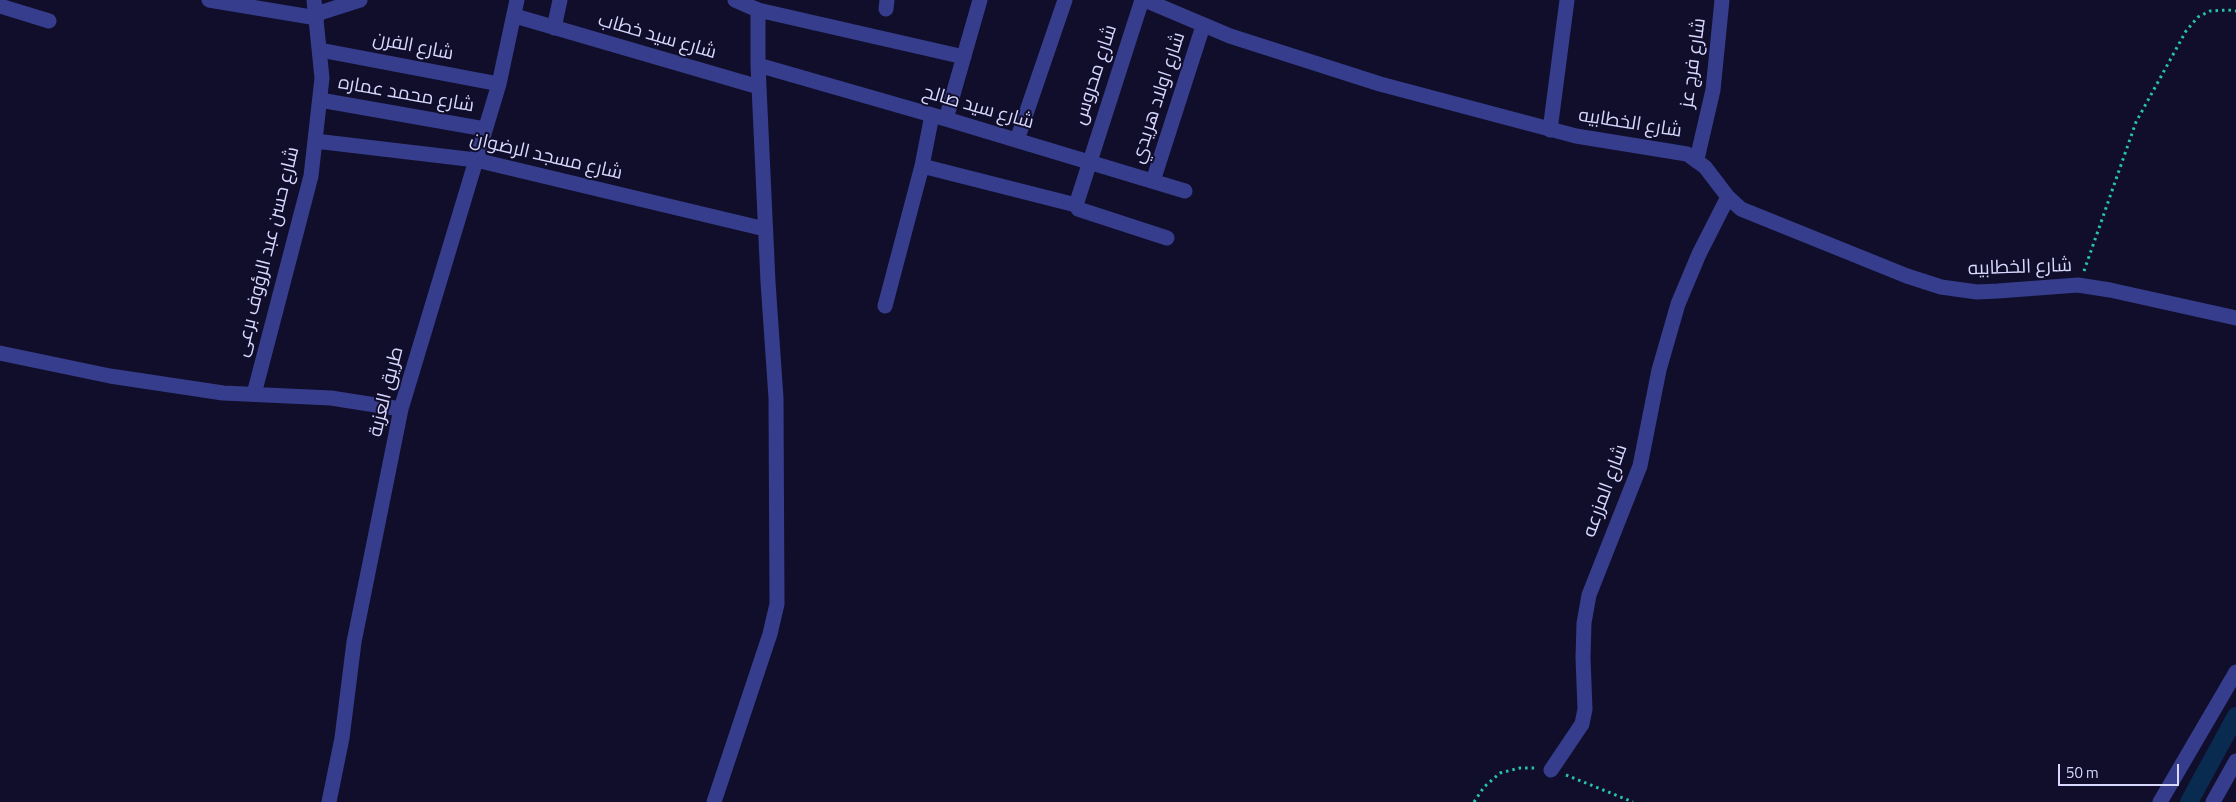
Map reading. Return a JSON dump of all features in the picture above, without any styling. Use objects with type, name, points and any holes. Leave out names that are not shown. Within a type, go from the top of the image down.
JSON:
[{"type":"street","points":[[209,0],[316,10],[360,0]]},
{"type":"street","name":"طريق العزبة","points":[[328,802],[342,738],[354,642],[402,409],[499,84],[518,0]]},
{"type":"street","points":[[554,28],[560,0]]},
{"type":"street","points":[[736,0],[758,10],[964,57]]},
{"type":"street","points":[[885,306],[922,166],[939,117],[964,57],[980,0]]},
{"type":"street","points":[[1017,140],[1065,0]]},
{"type":"street","name":"شارع الخطابيه","points":[[1143,0],[1203,26],[1380,84],[1550,130],[1601,141],[1687,154],[1698,159],[1741,209],[1941,288],[1991,291],[2078,285],[2110,290],[2236,318]]},
{"type":"street","name":"شارع محروس","points":[[1076,205],[1143,0]]},
{"type":"street","points":[[1550,130],[1567,0]]},
{"type":"street","name":"شارع فرج عز","points":[[1698,159],[1713,90],[1722,0]]},
{"type":"street","points":[[0,6],[49,21]]},
{"type":"street","name":"شارع حسن عبد الرؤوف برعى","points":[[254,394],[310,176],[320,100],[320,50],[316,10]]},
{"type":"street","points":[[714,802],[770,634],[777,604],[776,398],[765,229],[758,66],[758,10]]},
{"type":"street","name":"شارع سيد خطاب","points":[[515,16],[759,87]]},
{"type":"street","name":"شارع اولاد هريدي","points":[[1153,182],[1203,26]]},
{"type":"street","name":"شارع الفرن","points":[[320,50],[499,84]]},
{"type":"street","name":"شارع سيد صالح","points":[[758,66],[939,117],[1185,191]]},
{"type":"street","name":"شارع محمد عماره","points":[[320,100],[485,129]]},
{"type":"street","name":"شارع مسجد الرضوان","points":[[315,141],[476,160],[765,229]]},
{"type":"street","points":[[922,166],[1076,205],[1078,209],[1167,238]]},
{"type":"street","name":"شارع المزرعه","points":[[1551,770],[1582,724],[1585,709],[1584,623],[1589,595],[1640,466],[1659,370],[1678,304],[1699,254],[1728,196]]},
{"type":"street","points":[[0,353],[110,376],[223,393],[331,398],[402,409]]},
{"type":"street","points":[[2160,802],[2236,672]]},
{"type":"street","points":[[2213,802],[2236,762]]},
{"type":"path","points":[[2078,285],[2136,122],[2186,31],[2198,17],[2210,11],[2236,11]]},
{"type":"waterway","points":[[2189,802],[2236,716]]}]
